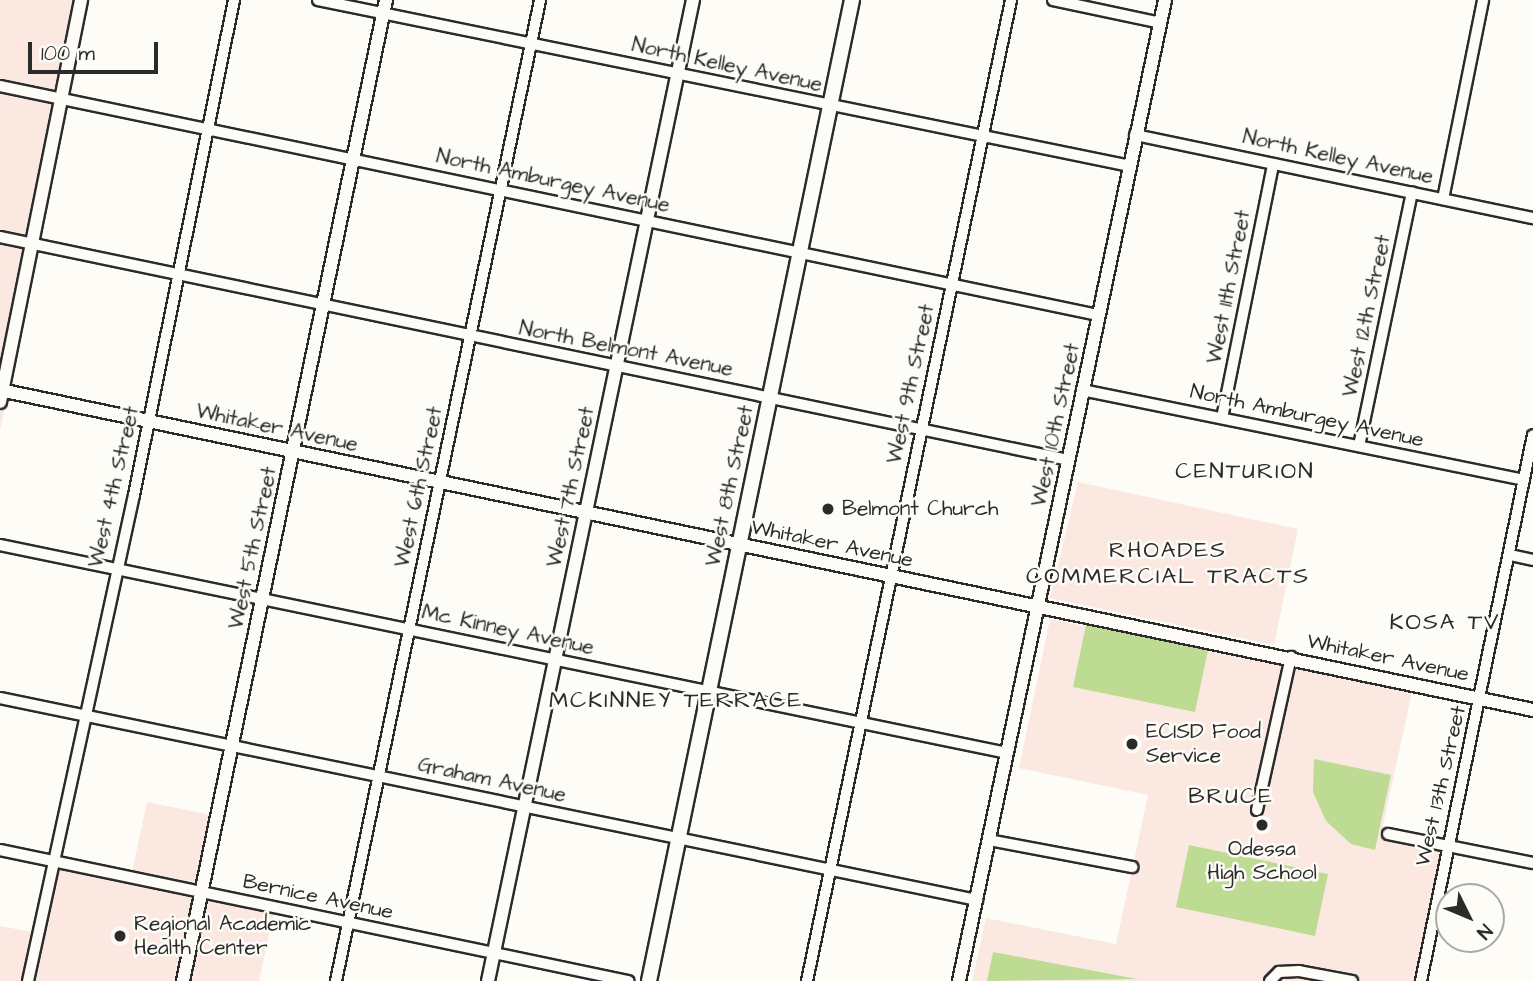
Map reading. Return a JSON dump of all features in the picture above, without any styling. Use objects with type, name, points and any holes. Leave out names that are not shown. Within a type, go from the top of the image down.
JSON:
[{"type":"main road","name":"West 8th Street","points":[[649,981],[852,0]]},
{"type":"street","points":[[1,394],[81,0]]},
{"type":"street","name":"West 4th Street","points":[[28,981],[114,568],[149,421],[233,0]]},
{"type":"street","name":"North Kelley Avenue","points":[[318,0],[1130,166]]},
{"type":"street","name":"West 5th Street","points":[[183,981],[386,0]]},
{"type":"street","name":"West 6th Street","points":[[336,981],[540,0]]},
{"type":"street","name":"West 7th Street","points":[[488,981],[693,0]]},
{"type":"street","name":"West 9th Street","points":[[807,981],[860,723],[894,576],[921,430],[985,136],[1011,0]]},
{"type":"street","points":[[1053,0],[1161,23]]},
{"type":"street","name":"West 10th Street","points":[[959,981],[1040,606],[1135,135],[1166,0]]},
{"type":"street","points":[[1443,199],[1483,0]]},
{"type":"street","name":"North Amburgey Avenue","points":[[0,86],[1098,315]]},
{"type":"street","name":"North Kelley Avenue","points":[[1135,135],[1533,218]]},
{"type":"street","name":"West 11th Street","points":[[1222,418],[1273,164]]},
{"type":"street","name":"West 12th Street","points":[[1359,446],[1412,192]]},
{"type":"street","name":"North Belmont Avenue","points":[[0,237],[176,276],[1068,460]]},
{"type":"street","name":"North Amburgey Avenue","points":[[1082,390],[1524,480]]},
{"type":"street","name":"Whitaker Avenue","points":[[1,394],[149,421],[441,481],[1291,657],[1533,710]]},
{"type":"street","name":"West 13th Street","points":[[1420,981],[1481,698],[1533,435]]},
{"type":"street","name":"Mc Kinney Avenue","points":[[0,545],[1007,753]]},
{"type":"street","points":[[1510,555],[1533,560]]},
{"type":"street","points":[[1257,810],[1291,657]]},
{"type":"street","name":"Graham Avenue","points":[[0,698],[976,900]]},
{"type":"street","points":[[1388,834],[1533,863]]},
{"type":"street","points":[[989,839],[1132,867]]},
{"type":"street","name":"Bernice Avenue","points":[[0,850],[628,981]]},
{"type":"street","points":[[1270,981],[1279,972],[1299,971],[1352,981]]},
{"type":"shaded area","points":[[0,0],[88,0],[0,431]]},
{"type":"shaded area","points":[[1078,482],[1298,529],[1274,645],[1050,598]]},
{"type":"shaded area","name":"Odessa High School","points":[[1050,619],[1412,692],[1382,830],[1448,847],[1441,883],[1435,883],[1435,912],[1421,981],[972,981],[986,918],[1116,944],[1148,795],[1019,768]]},
{"type":"shaded area","points":[[147,802],[216,816],[201,892],[275,907],[259,981],[0,981],[0,926],[38,933],[53,861],[131,877]]},
{"type":"green space","points":[[1086,625],[1208,650],[1195,712],[1073,687]]},
{"type":"green space","points":[[1314,759],[1391,775],[1375,850],[1351,844],[1326,821],[1313,792]]},
{"type":"green space","points":[[1189,845],[1328,874],[1315,936],[1176,907]]},
{"type":"green space","points":[[993,952],[1137,979],[987,981]]},
{"type":"place","name":"Belmont Church","points":[[828,509]]},
{"type":"place","name":"ECISD Food Service","points":[[1132,744]]},
{"type":"place","name":"Odessa High School","points":[[1262,825]]},
{"type":"place","name":"Regional Academic Health Center","points":[[120,936]]},
{"type":"district","name":"CENTURION","points":[[1245,471]]},
{"type":"district","name":"RHOADES COMMERCIAL TRACTS","points":[[1168,563]]},
{"type":"district","name":"KOSA TV","points":[[1445,622]]},
{"type":"district","name":"MCKINNEY TERRACE","points":[[676,700]]},
{"type":"district","name":"BRUCE","points":[[1231,796]]}]
